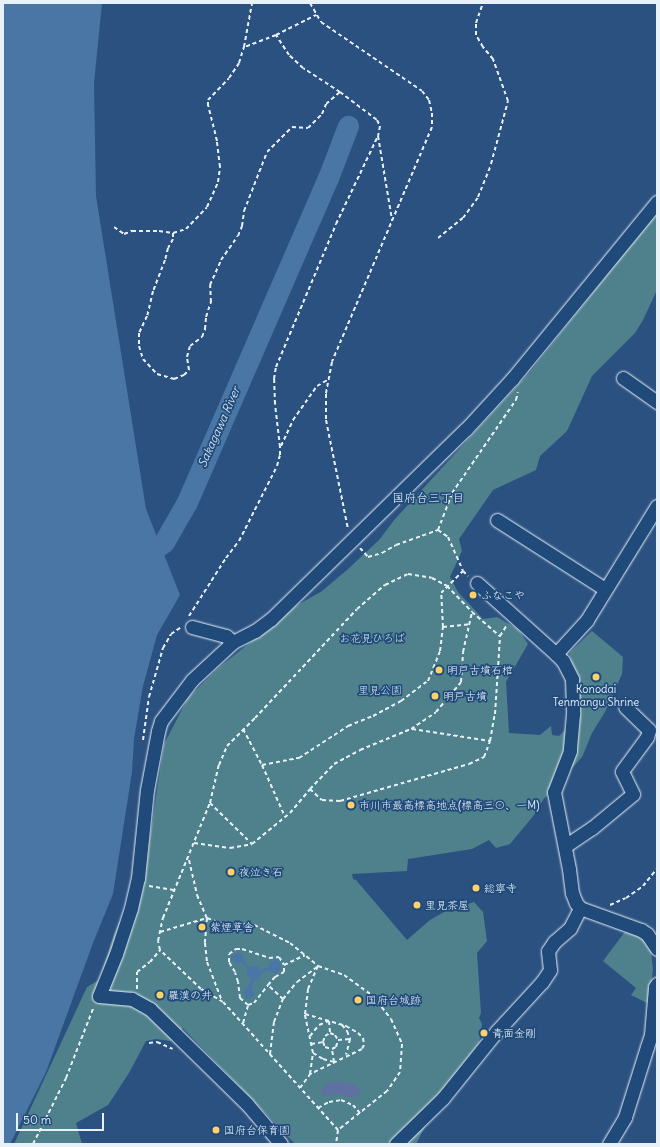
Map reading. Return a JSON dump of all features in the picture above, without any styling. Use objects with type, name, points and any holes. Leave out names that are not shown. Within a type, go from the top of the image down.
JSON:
[{"type":"street","points":[[281,1144],[247,1104],[168,1024],[150,1009],[135,1001],[99,996],[118,948],[131,908],[142,847],[147,790],[158,731],[162,721],[192,680],[233,642],[272,619],[466,429],[512,379],[657,202]]},
{"type":"street","points":[[623,378],[657,402]]},
{"type":"street","points":[[556,654],[587,620],[657,506]]},
{"type":"street","points":[[497,520],[606,589]]},
{"type":"street","points":[[477,583],[563,660],[572,679],[573,690],[570,750],[554,792],[565,846],[572,893],[580,908],[593,914],[641,930],[648,934],[657,948]]},
{"type":"street","points":[[189,626],[226,636],[233,642]]},
{"type":"street","points":[[565,846],[592,828],[633,794],[622,771],[647,737],[649,730],[625,707]]},
{"type":"street","points":[[396,1144],[443,1098],[496,1032],[530,997],[542,982],[550,970],[548,951],[554,942],[570,928],[580,908]]},
{"type":"street","points":[[609,1144],[625,1117],[651,1035],[655,987],[657,984]]},
{"type":"path","points":[[114,227],[124,234],[137,230],[173,233],[186,229],[207,207],[218,182],[220,167],[217,141],[208,106],[208,100],[232,73],[238,63],[244,47],[252,3]]},
{"type":"path","points":[[310,3],[321,22],[422,91],[429,100],[432,112],[432,127],[335,355],[329,379],[326,394],[326,420],[348,532]]},
{"type":"path","points":[[438,238],[463,218],[478,198],[491,164],[508,101],[493,59],[483,47],[476,35],[476,24],[483,3]]},
{"type":"path","points":[[244,47],[276,35],[316,15]]},
{"type":"path","points":[[143,742],[144,721],[162,648],[171,634],[189,626],[186,620],[226,558],[239,541],[277,466],[280,456],[280,447],[274,379],[276,367],[333,230],[378,136],[380,126],[377,120],[340,92],[303,68],[289,55],[276,35]]},
{"type":"path","points":[[173,233],[173,239],[168,248],[153,291],[147,316],[139,333],[139,346],[144,359],[157,374],[174,379],[184,375],[189,370],[187,357],[190,346],[202,337],[205,329],[206,317],[211,302],[210,285],[221,260],[238,236],[242,226],[246,206],[267,152],[292,127],[308,128],[322,114],[326,104],[340,92]]},
{"type":"path","points":[[378,136],[392,220]]},
{"type":"path","points":[[280,447],[284,435],[292,420],[317,386],[329,379]]},
{"type":"path","points":[[358,547],[368,557],[382,553],[396,545],[438,530],[452,493],[516,400],[519,388]]},
{"type":"path","points":[[438,530],[448,537],[462,568]]},
{"type":"path","points":[[262,765],[299,758],[348,726],[373,716],[400,701],[428,681],[440,652],[444,627],[441,593],[463,571]]},
{"type":"path","points":[[338,1130],[243,1023],[222,1002],[201,989],[160,950],[158,941],[163,918],[210,803],[219,765],[227,746],[357,609],[385,585],[408,574],[432,578],[448,586],[472,612],[500,636]]},
{"type":"path","points":[[194,843],[230,848],[252,844],[285,817],[334,764],[360,750],[411,729],[436,712],[461,682],[463,652],[472,612]]},
{"type":"path","points":[[310,789],[322,800],[340,801],[469,764],[484,757],[490,741],[495,714],[500,636],[513,616]]},
{"type":"path","points":[[444,627],[470,624]]},
{"type":"path","points":[[243,729],[262,765],[285,817]]},
{"type":"path","points":[[411,729],[490,741]]},
{"type":"path","points":[[210,803],[252,844]]},
{"type":"path","points":[[188,858],[197,895],[207,918],[207,962],[222,1002]]},
{"type":"path","points":[[593,914],[626,898],[643,886],[657,869]]},
{"type":"path","points":[[136,883],[175,890]]},
{"type":"path","points":[[160,932],[207,918],[220,923],[254,925],[290,943],[318,966],[344,975],[373,996],[391,1019],[402,1044],[400,1072],[387,1091],[338,1130],[336,1144]]},
{"type":"path","points":[[236,949],[242,949],[269,958],[279,957],[284,965],[284,972],[275,977],[254,1003],[248,1005],[240,998],[235,972],[229,962],[229,954],[236,949]]},
{"type":"path","points":[[135,1001],[137,993],[137,972],[150,962],[160,950]]},
{"type":"path","points":[[284,965],[305,956]]},
{"type":"path","points":[[270,1054],[274,1022],[283,999],[297,982],[318,966]]},
{"type":"path","points":[[300,1089],[310,1074],[313,1053],[305,1014],[308,989],[318,966]]},
{"type":"path","points":[[268,985],[283,999]]},
{"type":"path","points":[[33,1144],[66,1078],[86,1023],[99,996]]},
{"type":"path","points":[[243,1023],[248,1005]]},
{"type":"path","points":[[305,1014],[341,1024],[358,1033],[363,1038],[364,1046],[362,1049],[310,1074]]},
{"type":"path","points":[[329,1021],[330,1033]]},
{"type":"path","points":[[310,1038],[320,1025],[329,1021]]},
{"type":"path","points":[[341,1024],[347,1031],[350,1039],[345,1056]]},
{"type":"path","points":[[330,1033],[335,1035],[338,1040],[336,1048],[332,1050]]},
{"type":"path","points":[[330,1033],[325,1036],[323,1042],[325,1047],[332,1050]]},
{"type":"path","points":[[338,1040],[350,1039]]},
{"type":"path","points":[[311,1044],[323,1042]]},
{"type":"path","points":[[332,1050],[334,1062]]},
{"type":"path","points":[[313,1053],[323,1059],[334,1062]]},
{"type":"path","points":[[318,1108],[330,1102],[341,1100],[353,1105],[360,1113]]},
{"type":"green space","name":"里見公園","points":[[657,212],[657,290],[643,320],[635,333],[592,376],[567,431],[540,456],[536,470],[493,490],[459,539],[462,551],[450,577],[458,592],[483,619],[497,617],[518,629],[528,644],[506,682],[509,733],[540,735],[551,726],[552,735],[559,736],[581,714],[577,682],[569,653],[592,631],[623,657],[622,674],[605,712],[592,733],[582,757],[543,800],[534,815],[510,844],[496,848],[489,840],[472,849],[408,859],[407,871],[352,874],[353,879],[356,880],[407,940],[430,920],[444,912],[474,902],[483,912],[487,941],[477,953],[481,1013],[479,1018],[482,1024],[479,1043],[448,1083],[416,1144],[295,1144],[183,1028],[171,1041],[156,1039],[146,1041],[129,1073],[108,1105],[76,1123],[82,1144],[14,1144],[87,987],[99,980],[114,934],[146,864],[164,744],[188,698],[217,669],[296,606],[322,591],[379,540],[395,519],[530,372]]},
{"type":"green space","points":[[627,929],[642,936],[651,952],[653,969],[649,1004],[631,995],[636,988],[603,961]]},
{"type":"water","points":[[3,3],[102,3],[94,83],[96,196],[146,509],[180,595],[157,635],[143,686],[134,739],[132,772],[113,894],[93,943],[46,1072],[10,1144],[3,1144]]},
{"type":"water","points":[[238,952],[243,955],[244,961],[250,967],[257,966],[261,970],[268,967],[271,961],[278,960],[280,963],[281,969],[278,972],[275,974],[269,970],[262,973],[259,979],[254,981],[252,988],[255,995],[251,999],[246,998],[243,992],[244,989],[248,987],[251,980],[247,975],[247,969],[242,963],[234,963],[231,957]]},
{"type":"building","points":[[336,1081],[353,1084],[362,1091],[353,1098],[340,1094],[323,1096],[321,1089],[328,1083]]},
{"type":"waterway","name":"Sakagawa River","points":[[137,561],[164,542],[187,502],[328,178],[348,126]]},
{"type":"place","name":"ふなこや","points":[[473,595]]},
{"type":"place","name":"明戸古墳石棺","points":[[439,670]]},
{"type":"place","name":"Konodai Tenmangu Shrine","points":[[596,677]]},
{"type":"place","name":"明戸古墳","points":[[435,696]]},
{"type":"place","name":"市川市最高標高地点(標高三〇、一M)","points":[[351,805]]},
{"type":"place","name":"夜泣き石","points":[[231,872]]},
{"type":"place","name":"総寧寺","points":[[476,888]]},
{"type":"place","name":"里見茶屋","points":[[417,905]]},
{"type":"place","name":"紫煙草舎","points":[[202,927]]},
{"type":"place","name":"羅漢の井","points":[[160,995]]},
{"type":"place","name":"国府台城跡","points":[[358,1000]]},
{"type":"place","name":"青面金剛","points":[[484,1033]]},
{"type":"place","name":"国府台保育園","points":[[216,1130]]},
{"type":"district","name":"国府台三丁目","points":[[428,498]]},
{"type":"park label","name":"お花見ひろば","points":[[372,638]]}]
